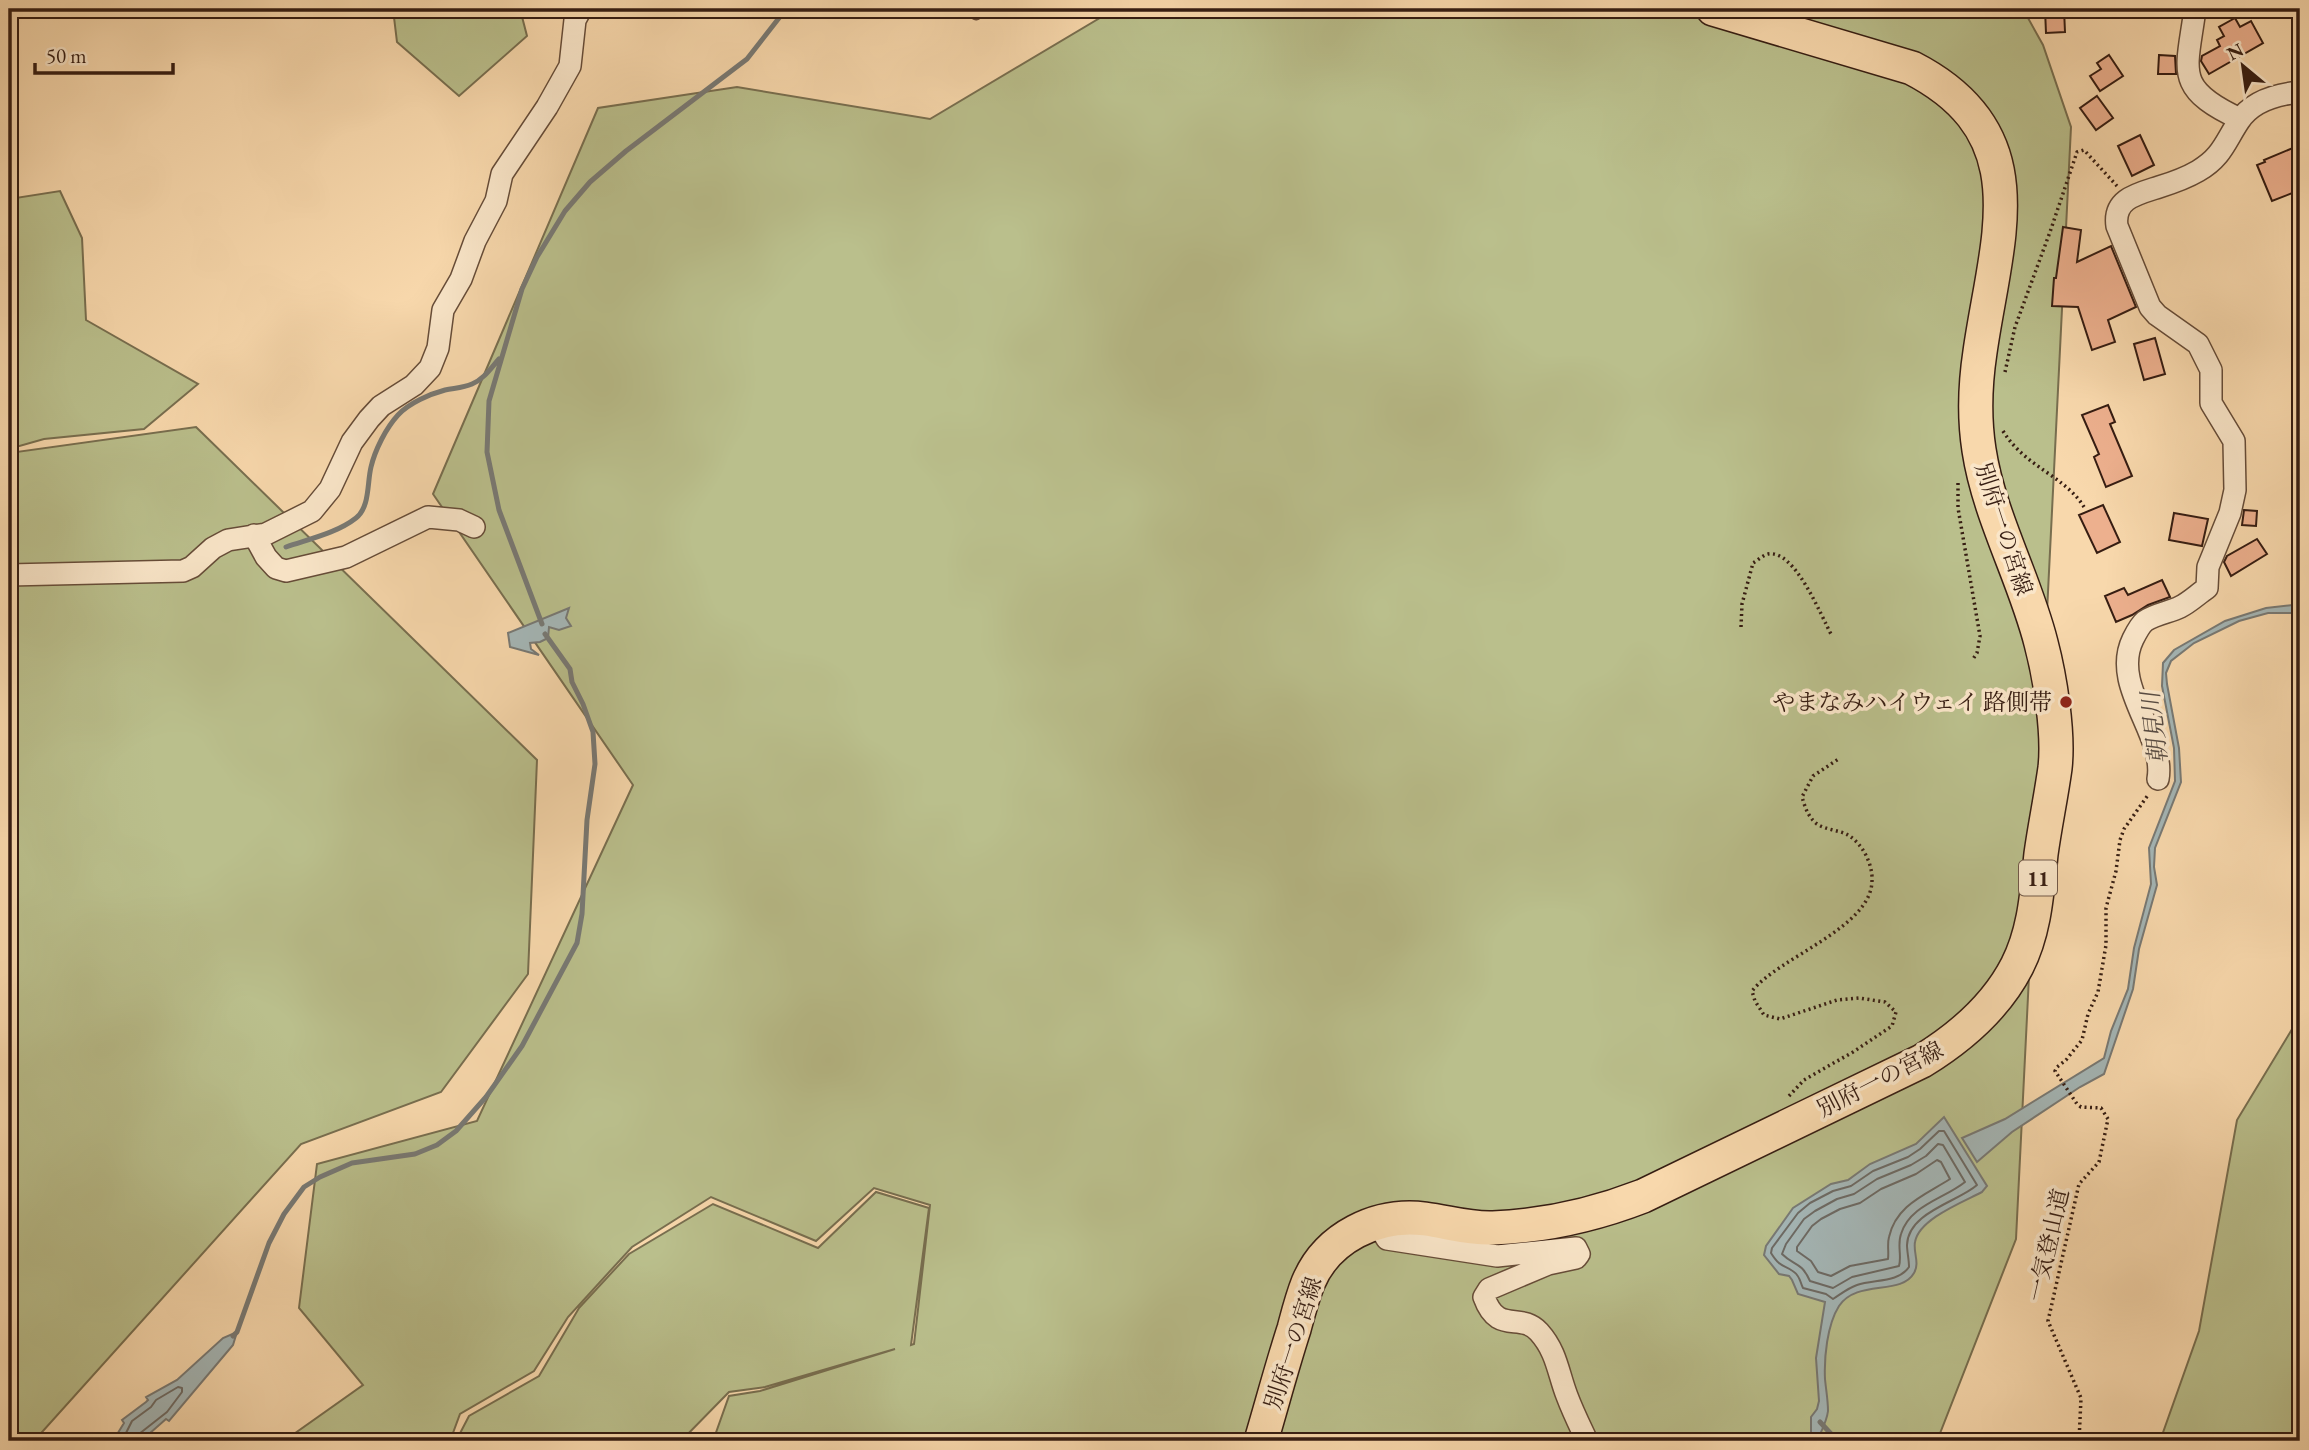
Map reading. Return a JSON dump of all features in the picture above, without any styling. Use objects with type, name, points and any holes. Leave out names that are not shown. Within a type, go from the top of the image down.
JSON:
[{"type":"main road","name":"別府一の宮線","points":[[1261,1441],[1308,1282],[1324,1257],[1348,1236],[1376,1221],[1400,1217],[1426,1219],[1469,1229],[1565,1221],[1643,1196],[1922,1061],[1952,1043],[1983,1014],[2003,990],[2018,964],[2033,923],[2055,765],[2053,713],[2042,643],[1987,485],[1976,417],[1977,374],[2002,210],[1994,157],[1986,136],[1973,115],[1950,90],[1935,79],[1912,68],[1713,9]]},
{"type":"street","points":[[9,575],[183,571],[228,540],[266,534],[312,511],[330,489],[352,442],[369,419],[414,385],[430,368],[438,348],[443,310],[461,279],[475,241],[496,201],[499,182],[570,66],[575,20],[581,9]]},
{"type":"street","points":[[2195,9],[2187,59],[2188,73],[2204,100],[2240,119]]},
{"type":"street","points":[[2158,779],[2160,770],[2153,746],[2130,683],[2128,663],[2131,643],[2145,622],[2183,606],[2207,588],[2208,567],[2230,513],[2235,490],[2234,441],[2211,403],[2211,370],[2198,344],[2150,307],[2117,226],[2118,211],[2122,202],[2129,197],[2176,182],[2213,162],[2228,143],[2240,119],[2258,105],[2276,94],[2300,92]]},
{"type":"street","points":[[254,535],[266,557],[276,568],[286,571],[346,557],[428,517],[459,520],[474,527]]},
{"type":"street","points":[[1376,1221],[1387,1239],[1497,1256],[1576,1248],[1579,1254],[1576,1258],[1548,1265],[1489,1289],[1484,1297],[1489,1310],[1500,1320],[1527,1324],[1538,1330],[1556,1356],[1566,1394],[1587,1441]]},
{"type":"path","points":[[2003,380],[2015,327],[2077,152],[2084,150],[2129,197]]},
{"type":"path","points":[[1978,434],[1997,422],[2017,450],[2034,466],[2072,491],[2084,507]]},
{"type":"path","points":[[1958,475],[1958,508],[1980,636],[1973,659]]},
{"type":"path","points":[[1741,627],[1742,604],[1753,563],[1768,554],[1782,557],[1797,570],[1832,636]]},
{"type":"path","points":[[1790,1124],[1784,1101],[1804,1080],[1892,1026],[1896,1012],[1885,1002],[1859,998],[1837,1000],[1799,1015],[1780,1019],[1764,1015],[1752,991],[1760,980],[1842,926],[1868,901],[1873,884],[1871,867],[1863,851],[1849,835],[1818,825],[1806,811],[1802,797],[1813,776],[1840,758]]},
{"type":"path","name":"一気登山道","points":[[2079,1441],[2081,1398],[2048,1321],[2079,1184],[2099,1162],[2108,1119],[2101,1108],[2081,1107],[2077,1104],[2055,1071],[2081,1040],[2098,992],[2106,945],[2106,908],[2124,829],[2158,779]]},
{"type":"green space","points":[[393,9],[520,9],[527,36],[459,96],[397,42]]},
{"type":"green space","points":[[1115,9],[2023,9],[2043,45],[2071,127],[2016,1239],[1937,1441],[713,1441],[729,1396],[760,1391],[895,1349],[765,1387],[729,1392],[681,1441],[456,1441],[469,1416],[539,1376],[579,1308],[629,1254],[713,1204],[818,1248],[876,1192],[929,1208],[911,1345],[914,1344],[930,1205],[874,1188],[816,1241],[711,1197],[632,1247],[568,1317],[534,1371],[460,1414],[450,1441],[284,1441],[363,1385],[299,1308],[317,1164],[477,1121],[633,785],[433,494],[598,108],[737,87],[930,119]]},
{"type":"green space","points":[[60,191],[82,238],[86,320],[198,384],[144,429],[44,439],[9,449],[9,199]]},
{"type":"green space","points":[[196,427],[537,760],[528,974],[441,1092],[301,1144],[34,1441],[9,1441],[9,453]]},
{"type":"green space","points":[[2300,1016],[2300,1441],[2160,1441],[2199,1331],[2237,1120]]},
{"type":"water","points":[[2293,605],[2300,607],[2300,613],[2268,613],[2239,621],[2194,643],[2171,661],[2166,673],[2179,748],[2181,782],[2155,848],[2157,885],[2139,949],[2133,989],[2104,1074],[2012,1132],[1977,1162],[1962,1138],[2005,1119],[2104,1058],[2111,1031],[2128,989],[2134,948],[2151,884],[2149,848],[2175,781],[2174,748],[2162,686],[2163,663],[2174,650],[2225,621],[2266,608]]},
{"type":"water","points":[[569,608],[566,618],[571,626],[559,630],[549,627],[548,638],[530,643],[531,649],[539,655],[510,647],[508,633]]},
{"type":"water","points":[[1944,1117],[1987,1186],[1982,1192],[1943,1212],[1924,1226],[1915,1242],[1916,1269],[1908,1280],[1856,1293],[1839,1306],[1829,1332],[1826,1352],[1827,1415],[1817,1441],[1811,1441],[1811,1417],[1819,1401],[1816,1358],[1825,1302],[1798,1294],[1789,1276],[1779,1274],[1764,1255],[1766,1246],[1793,1208],[1831,1184],[1848,1180],[1870,1164],[1916,1144]]},
{"type":"water","points":[[237,1332],[233,1345],[169,1421],[166,1419],[141,1441],[113,1441],[124,1423],[122,1420],[146,1402],[146,1397],[177,1380],[223,1338]]},
{"type":"building","points":[[2045,9],[2064,9],[2065,32],[2046,33]]},
{"type":"building","points":[[2235,18],[2240,27],[2251,21],[2263,43],[2209,74],[2201,61],[2202,56],[2220,46],[2217,40],[2224,36],[2219,27]]},
{"type":"building","points":[[2109,55],[2123,76],[2100,91],[2090,76],[2101,69],[2097,63]]},
{"type":"building","points":[[2159,55],[2175,56],[2176,74],[2158,74]]},
{"type":"building","points":[[2097,96],[2113,118],[2096,130],[2080,108]]},
{"type":"building","points":[[2140,135],[2154,165],[2132,176],[2118,146]]},
{"type":"building","points":[[2300,145],[2300,190],[2272,201],[2257,165]]},
{"type":"building","points":[[2063,227],[2081,230],[2077,262],[2111,246],[2136,307],[2108,320],[2115,342],[2092,350],[2078,307],[2052,306]]},
{"type":"building","points":[[2155,338],[2165,374],[2144,380],[2134,344]]},
{"type":"building","points":[[2108,405],[2115,422],[2110,424],[2132,476],[2106,487],[2094,457],[2099,454],[2082,415]]},
{"type":"building","points":[[2103,505],[2120,542],[2097,553],[2079,515]]},
{"type":"building","points":[[2244,510],[2257,511],[2256,526],[2242,525]]},
{"type":"building","points":[[2174,513],[2208,519],[2202,546],[2169,540]]},
{"type":"building","points":[[2257,539],[2267,554],[2231,576],[2224,562],[2227,556]]},
{"type":"building","points":[[2162,580],[2170,597],[2116,622],[2105,596],[2124,588],[2128,595]]},
{"type":"waterway","points":[[542,624],[499,510],[487,452],[489,401],[522,289],[537,257],[565,211],[590,182],[626,151],[747,59],[786,9]]},
{"type":"waterway","points":[[286,547],[340,528],[356,518],[364,508],[375,454],[389,426],[398,415],[433,394],[476,382],[499,359]]},
{"type":"waterway","points":[[233,1336],[237,1332],[269,1243],[284,1214],[304,1187],[352,1163],[415,1154],[437,1145],[456,1131],[486,1097],[522,1046],[577,943],[582,914],[587,820],[595,764],[593,732],[572,682],[570,669],[545,634]]},
{"type":"waterway","points":[[1820,1422],[1835,1441]]},
{"type":"place","name":"やまなみハイウェイ 路側帯","points":[[2066,702]]},
{"type":"water label","name":"朝見川","points":[[2154,728]]}]
